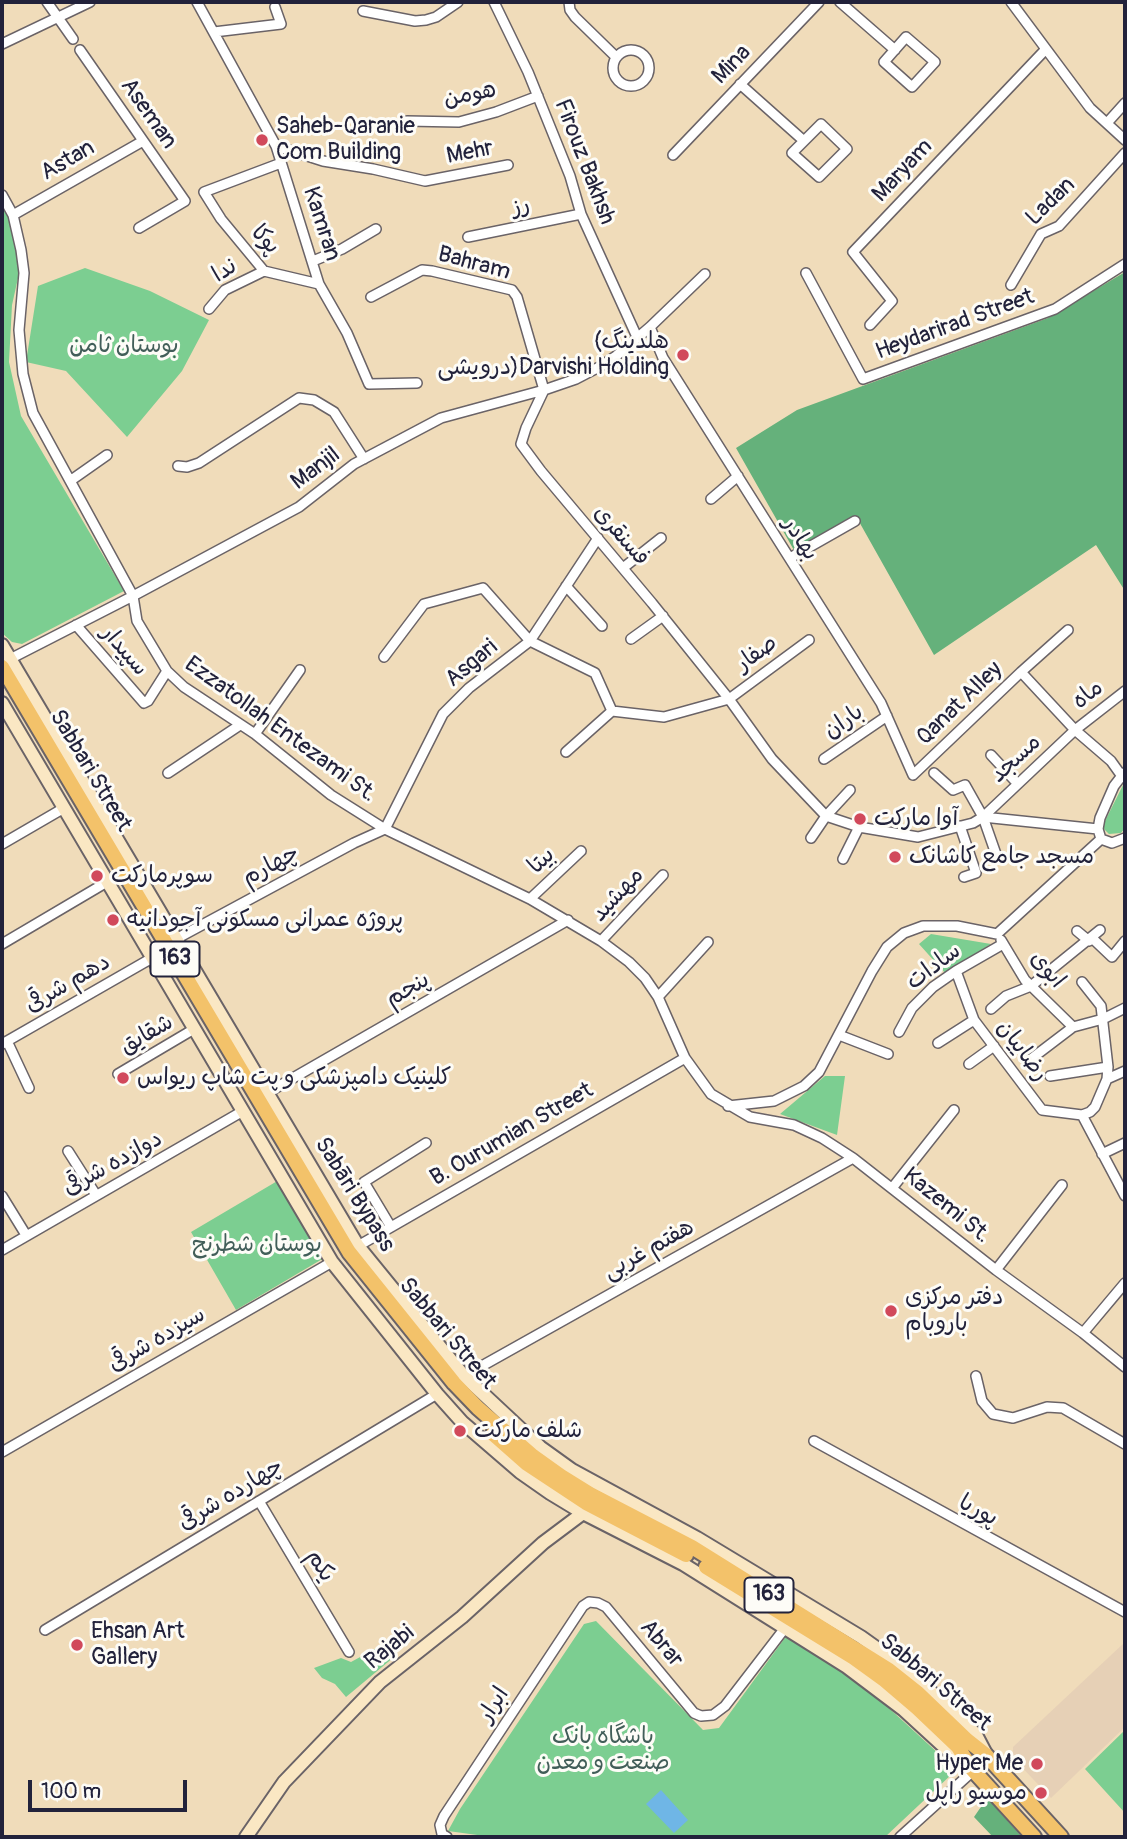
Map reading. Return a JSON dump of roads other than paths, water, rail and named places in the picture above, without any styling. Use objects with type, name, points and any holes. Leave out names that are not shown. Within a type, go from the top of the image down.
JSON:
[{"type":"main road","name":"Sabāri Bypass","points":[[2,645],[6,663],[176,939],[267,1093],[345,1254]]},
{"type":"main road","name":"Sabbari Street","points":[[6,663],[345,1254]]},
{"type":"main road","name":"Sabbari Street","points":[[2,684],[345,1254],[450,1385],[552,1469],[590,1494],[692,1547],[859,1649],[918,1693],[986,1755],[1061,1837]]},
{"type":"main road","points":[[2,703],[243,1111],[345,1254]]},
{"type":"main road","points":[[450,1385],[462,1422],[550,1493],[583,1513],[683,1564],[847,1667],[972,1769]]},
{"type":"main road","name":"163","points":[[450,1385],[471,1414],[527,1464],[556,1484],[586,1503],[688,1556],[854,1658],[883,1679],[958,1747],[972,1769],[1034,1837]]},
{"type":"main road","name":"Rajabi","points":[[246,1837],[284,1783],[380,1682],[462,1616],[543,1543],[583,1513]]},
{"type":"main road","points":[[1016,1817],[1031,1804]]},
{"type":"street","points":[[47,2],[73,39]]},
{"type":"street","points":[[2,44],[90,2]]},
{"type":"street","name":"Kamran","points":[[197,2],[276,146],[320,284],[347,333],[369,384],[417,383]]},
{"type":"street","points":[[363,11],[415,21],[426,20],[436,17],[458,2]]},
{"type":"street","name":"Firouz Bakhsh","points":[[494,2],[538,96],[570,176],[581,214],[637,337]]},
{"type":"street","points":[[569,2],[570,10],[575,16],[615,56]]},
{"type":"street","name":"Mina","points":[[673,155],[819,2]]},
{"type":"street","points":[[840,2],[895,50]]},
{"type":"street","points":[[1011,2],[1090,108],[1125,140]]},
{"type":"street","points":[[214,32],[281,24],[275,7]]},
{"type":"street","points":[[906,37],[935,62],[912,87],[884,62],[895,50],[906,37]]},
{"type":"street","points":[[628,49],[643,53],[650,66],[646,80],[633,87],[619,83],[611,71],[615,56],[628,49]]},
{"type":"street","name":"Maryam","points":[[870,325],[892,301],[853,252],[1046,49]]},
{"type":"street","name":"Aseman","points":[[80,50],[185,201],[139,228]]},
{"type":"street","points":[[740,84],[804,141]]},
{"type":"street","name":"هومن","points":[[407,121],[459,122],[538,96]]},
{"type":"street","points":[[1107,123],[1125,103]]},
{"type":"street","points":[[821,124],[847,149],[819,177],[792,153],[804,141],[821,124]]},
{"type":"street","name":"Astan","points":[[13,215],[143,141]]},
{"type":"street","name":"Mehr","points":[[276,146],[323,161],[425,181],[508,165]]},
{"type":"street","name":"Ladan","points":[[1010,285],[1041,234],[1059,226],[1125,153]]},
{"type":"street","name":"پوکا","points":[[281,163],[204,192],[221,219],[264,271],[320,284]]},
{"type":"street","name":"Ezzatollah Entezami St.","points":[[2,195],[13,215],[24,273],[19,330],[23,374],[33,413],[133,596],[137,621],[167,671],[184,687],[255,734],[331,795],[385,829],[530,898],[629,961],[658,997],[685,1058],[711,1094],[728,1106]]},
{"type":"street","name":"رز","points":[[468,237],[581,214]]},
{"type":"street","points":[[313,261],[342,249],[376,229]]},
{"type":"street","name":"Heydarirad Street","points":[[806,273],[863,379],[1055,309],[1125,264]]},
{"type":"street","name":"Bahram","points":[[371,297],[422,270],[512,290],[517,297],[544,390]]},
{"type":"street","name":"ندا","points":[[209,309],[225,290],[264,271]]},
{"type":"street","points":[[650,327],[705,274]]},
{"type":"street","name":"Manjil","points":[[6,663],[299,507],[364,459],[441,418],[576,379],[601,366],[650,327]]},
{"type":"street","name":"بهادر","points":[[650,327],[663,358],[881,703],[913,775]]},
{"type":"street","name":"فسنقری","points":[[544,390],[521,444],[663,616],[729,699],[772,759],[826,816]]},
{"type":"street","points":[[178,466],[187,467],[199,463],[299,398],[314,400],[334,412],[364,459]]},
{"type":"street","points":[[70,481],[107,455]]},
{"type":"street","points":[[711,499],[737,476]]},
{"type":"street","points":[[790,558],[855,521]]},
{"type":"street","name":"Asgari","points":[[385,829],[443,714],[469,688],[530,641],[598,538]]},
{"type":"street","points":[[623,568],[661,538]]},
{"type":"street","points":[[566,586],[602,626]]},
{"type":"street","points":[[384,657],[424,604],[483,588],[530,641],[595,673],[612,711]]},
{"type":"street","points":[[631,639],[663,616]]},
{"type":"street","name":"سپیدار","points":[[76,625],[144,703],[167,671]]},
{"type":"street","points":[[1021,672],[1068,630]]},
{"type":"street","name":"صفار","points":[[729,699],[808,640]]},
{"type":"street","points":[[255,734],[300,670]]},
{"type":"street","name":"Qanat Alley","points":[[913,775],[1021,672],[1075,730],[1123,774]]},
{"type":"street","name":"ماه","points":[[1075,730],[1125,691]]},
{"type":"street","points":[[566,752],[612,711],[664,717],[729,699]]},
{"type":"street","name":"باران","points":[[824,759],[887,716]]},
{"type":"street","points":[[168,773],[240,725]]},
{"type":"street","name":"مسجد","points":[[982,817],[1075,730]]},
{"type":"street","points":[[991,755],[1017,783]]},
{"type":"street","points":[[933,773],[953,790],[965,785],[982,817],[997,857]]},
{"type":"street","points":[[728,1106],[774,1101],[797,1091],[820,1072],[872,971],[887,947],[905,933],[923,926],[957,926],[997,934],[1099,834],[1100,818],[1123,774]]},
{"type":"street","points":[[811,838],[826,816],[850,790]]},
{"type":"street","points":[[2,844],[64,808]]},
{"type":"street","points":[[826,816],[859,827],[918,837],[982,817],[1099,834],[1112,844],[1125,838]]},
{"type":"street","points":[[960,826],[976,873],[964,877]]},
{"type":"street","points":[[843,859],[859,827]]},
{"type":"street","name":"چهارم","points":[[176,939],[385,829]]},
{"type":"street","name":"بیتا","points":[[530,898],[581,851]]},
{"type":"street","name":"مهشید","points":[[601,941],[663,875]]},
{"type":"street","points":[[2,944],[107,882]]},
{"type":"street","name":"پنجم","points":[[267,1093],[568,920]]},
{"type":"street","points":[[991,1009],[1006,996],[1031,986],[1100,930]]},
{"type":"street","points":[[1077,931],[1112,957],[1125,941]]},
{"type":"street","name":"ابوی","points":[[997,934],[1031,986],[1073,1027]]},
{"type":"street","points":[[658,997],[708,942]]},
{"type":"street","name":"سادات","points":[[899,1032],[912,1008],[933,987],[1003,944]]},
{"type":"street","name":"دهم شرقی","points":[[4,1043],[152,958]]},
{"type":"street","name":"رضاییان","points":[[956,971],[974,1020],[1042,1110],[1083,1119]]},
{"type":"street","points":[[1082,982],[1101,1006],[1108,1067],[1107,1079],[1095,1107],[1083,1119],[1125,1196]]},
{"type":"street","points":[[1027,1062],[1073,1027],[1103,1019],[1125,1008]]},
{"type":"street","points":[[938,1044],[974,1020]]},
{"type":"street","name":"شقایق","points":[[118,1074],[194,1029]]},
{"type":"street","points":[[839,1035],[888,1054]]},
{"type":"street","points":[[4,1043],[29,1088]]},
{"type":"street","points":[[969,1064],[994,1046]]},
{"type":"street","name":"B. Ourumian Street","points":[[345,1254],[685,1058]]},
{"type":"street","points":[[1051,1076],[1108,1067]]},
{"type":"street","points":[[1107,1079],[1125,1071]]},
{"type":"street","name":"Kazemi St.","points":[[728,1106],[750,1117],[794,1125],[822,1138],[853,1158],[1125,1367]]},
{"type":"street","points":[[892,1187],[954,1110]]},
{"type":"street","name":"دوازده شرقی","points":[[2,1250],[243,1111]]},
{"type":"street","points":[[391,1227],[364,1182],[426,1143]]},
{"type":"street","points":[[1102,1154],[1125,1143]]},
{"type":"street","points":[[68,1151],[96,1195]]},
{"type":"street","name":"هفتم غربی","points":[[450,1385],[853,1158]]},
{"type":"street","points":[[996,1270],[1062,1185]]},
{"type":"street","points":[[2,1196],[26,1235]]},
{"type":"street","name":"سیزده شرقی","points":[[2,1452],[345,1254]]},
{"type":"street","points":[[1083,1333],[1125,1283]]},
{"type":"street","points":[[976,1376],[982,1401],[993,1414],[1013,1418],[1055,1406],[1072,1411],[1125,1444]]},
{"type":"street","name":"چهارده شرقی","points":[[45,1630],[450,1385]]},
{"type":"street","name":"پوریا","points":[[814,1441],[1125,1612]]},
{"type":"street","name":"یکم","points":[[258,1501],[349,1652]]},
{"type":"street","name":"ابرار","points":[[447,1837],[442,1834],[440,1825],[443,1816],[583,1606],[589,1602],[606,1608],[694,1713],[701,1716],[713,1715],[725,1706],[785,1628]]},
{"type":"street","points":[[900,1837],[972,1769]]},
{"type":"water","points":[[661,1790],[688,1820],[674,1833],[646,1804]]},
{"type":"place","name":"Saheb-Qaranie Com Building","points":[[262,140]]},
{"type":"place","name":"(هلدینگ درویشی)Darvishi Holding","points":[[683,355]]},
{"type":"place","name":"آوا مارکت","points":[[860,819]]},
{"type":"place","name":"مسجد جامع کاشانک","points":[[895,857]]},
{"type":"place","name":"سوپرمارکت","points":[[97,876]]},
{"type":"place","name":"پروژه عمرانی مسکونی آجودانیه","points":[[113,920]]},
{"type":"place","name":"کلینیک دامپزشکی و پت شاپ ریواس","points":[[123,1078]]},
{"type":"place","name":"دفتر مرکزی باروبام","points":[[891,1311]]},
{"type":"place","name":"شلف مارکت","points":[[460,1431]]},
{"type":"place","name":"Ehsan Art Gallery","points":[[77,1645]]},
{"type":"place","name":"Hyper Me","points":[[1037,1764]]},
{"type":"place","name":"موسیو راپل","points":[[1041,1793]]},
{"type":"park label","name":"بوستان ثامن","points":[[124,346]]},
{"type":"park label","name":"بوستان شطرنج","points":[[257,1245]]},
{"type":"park label","name":"باشگاه بانک صنعت و معدن","points":[[603,1750]]}]
